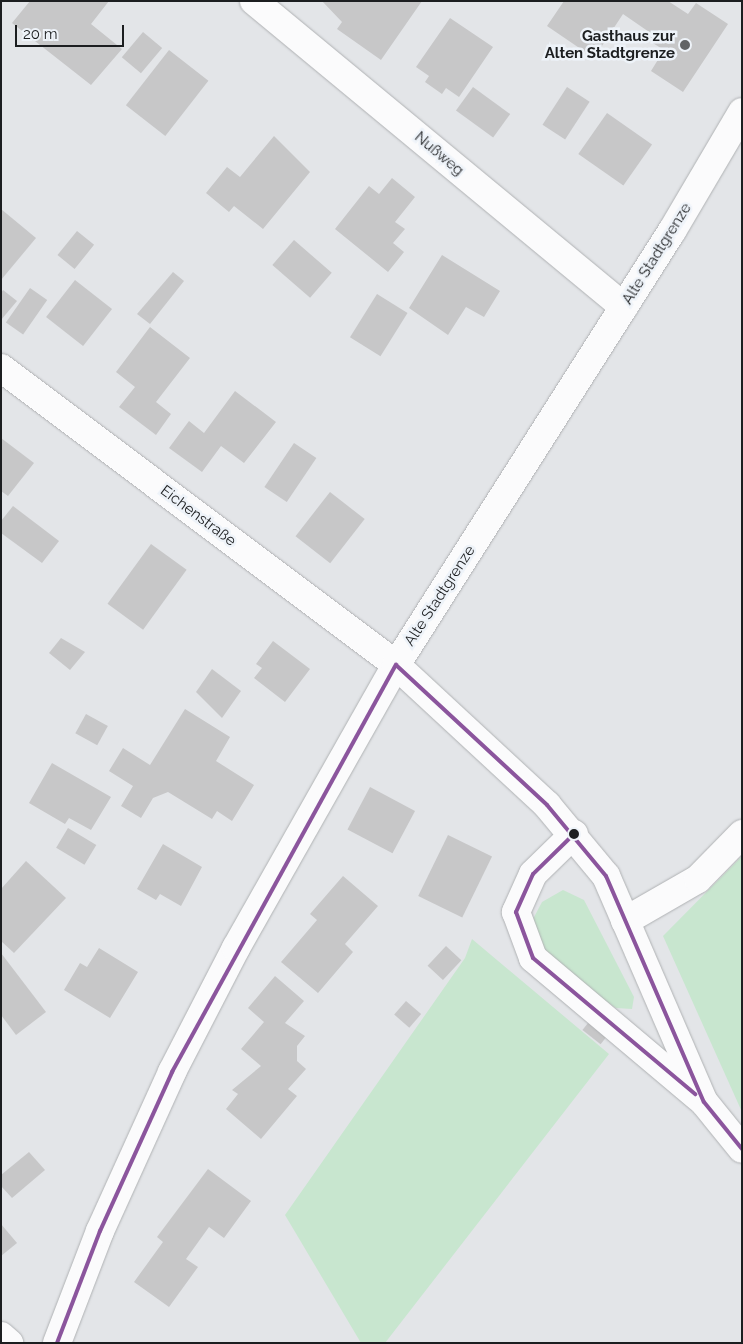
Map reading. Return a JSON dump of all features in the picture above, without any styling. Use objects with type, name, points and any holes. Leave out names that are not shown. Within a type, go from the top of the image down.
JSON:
[{"type":"street","name":"Nußweg","points":[[254,1],[624,307]]},
{"type":"street","name":"Alte Stadtgrenze","points":[[57,1343],[100,1231],[172,1072],[396,665],[624,307],[742,112]]},
{"type":"street","name":"Eichenstraße","points":[[1,368],[396,665],[574,834],[606,876],[704,1102]]},
{"type":"street","points":[[574,834],[533,874],[516,912],[533,958],[704,1102],[742,1149]]},
{"type":"street","points":[[625,920],[698,879],[742,834]]},
{"type":"street","points":[[1,1336],[9,1343]]},
{"type":"green space","points":[[742,856],[742,1112],[663,936]]},
{"type":"green space","points":[[563,890],[584,900],[634,997],[632,1009],[616,1008],[586,989],[540,947],[532,921],[542,902]]},
{"type":"green space","points":[[472,939],[609,1054],[385,1343],[361,1343],[285,1215],[465,958]]},
{"type":"building","points":[[30,1],[109,1],[91,24],[122,49],[91,85],[12,23]]},
{"type":"building","points":[[322,1],[422,1],[381,60],[337,29],[342,22]]},
{"type":"building","points":[[564,1],[668,1],[688,14],[696,3],[728,24],[683,92],[651,71],[664,50],[648,40],[652,34],[623,14],[594,58],[547,26]]},
{"type":"building","points":[[450,18],[493,47],[459,97],[446,88],[442,94],[425,82],[429,76],[416,67]]},
{"type":"building","points":[[143,32],[162,48],[141,73],[122,57]]},
{"type":"building","points":[[169,50],[208,81],[165,136],[126,105]]},
{"type":"building","points":[[473,87],[510,114],[493,137],[456,110]]},
{"type":"building","points":[[567,87],[590,102],[565,139],[542,125]]},
{"type":"building","points":[[607,113],[652,145],[623,186],[578,154]]},
{"type":"building","points":[[274,136],[310,172],[263,229],[234,206],[229,212],[206,193],[227,167],[240,177]]},
{"type":"building","points":[[392,178],[415,197],[395,222],[405,229],[393,243],[404,252],[388,272],[335,229],[369,186],[379,194]]},
{"type":"building","points":[[1,209],[36,238],[1,280]]},
{"type":"building","points":[[77,231],[94,245],[75,269],[57,255]]},
{"type":"building","points":[[294,240],[332,273],[310,298],[272,265]]},
{"type":"building","points":[[442,255],[500,291],[484,317],[466,307],[448,335],[409,308]]},
{"type":"building","points":[[173,272],[184,281],[150,324],[137,314]]},
{"type":"building","points":[[75,280],[112,309],[83,346],[46,317]]},
{"type":"building","points":[[30,288],[47,300],[23,334],[6,322]]},
{"type":"building","points":[[3,290],[17,301],[1,320],[1,293]]},
{"type":"building","points":[[377,294],[408,313],[381,356],[350,337]]},
{"type":"building","points":[[150,327],[190,358],[156,402],[171,414],[156,435],[119,407],[135,387],[116,372]]},
{"type":"building","points":[[235,391],[276,422],[244,463],[221,446],[202,472],[169,448],[189,421],[204,433]]},
{"type":"building","points":[[1,438],[34,463],[8,496],[1,491]]},
{"type":"building","points":[[294,443],[316,458],[287,502],[264,487]]},
{"type":"building","points":[[330,492],[365,519],[330,563],[296,536]]},
{"type":"building","points":[[13,506],[59,541],[42,563],[1,533],[1,521]]},
{"type":"building","points":[[151,544],[187,570],[143,630],[108,604]]},
{"type":"building","points":[[61,638],[85,652],[70,670],[49,653]]},
{"type":"building","points":[[273,641],[310,669],[285,702],[254,678],[262,668],[256,664]]},
{"type":"building","points":[[212,669],[241,691],[222,718],[196,692]]},
{"type":"building","points":[[185,709],[230,737],[216,761],[254,785],[232,821],[217,811],[212,819],[168,792],[153,798],[141,818],[121,806],[133,786],[109,771],[123,748],[150,765]]},
{"type":"building","points":[[86,714],[108,726],[97,745],[75,733]]},
{"type":"building","points":[[52,763],[111,797],[91,830],[69,818],[65,824],[29,803]]},
{"type":"building","points":[[370,787],[415,811],[392,853],[347,829]]},
{"type":"building","points":[[68,828],[96,845],[84,865],[56,848]]},
{"type":"building","points":[[448,835],[492,856],[462,918],[418,896]]},
{"type":"building","points":[[163,844],[202,867],[181,906],[160,894],[156,900],[137,889]]},
{"type":"building","points":[[26,861],[66,898],[14,953],[1,941],[1,889]]},
{"type":"building","points":[[343,876],[378,906],[345,944],[353,952],[318,993],[281,962],[317,920],[310,914]]},
{"type":"building","points":[[446,946],[461,960],[443,980],[428,966]]},
{"type":"building","points":[[99,948],[138,972],[110,1018],[64,990],[80,963],[87,967]]},
{"type":"building","points":[[1,953],[46,1012],[16,1035],[1,1015]]},
{"type":"building","points":[[275,976],[304,1001],[285,1023],[305,1036],[297,1046],[297,1061],[306,1069],[288,1089],[297,1096],[261,1139],[226,1109],[238,1094],[232,1090],[261,1066],[241,1049],[264,1022],[248,1008]]},
{"type":"building","points":[[406,1001],[421,1014],[409,1028],[394,1015]]},
{"type":"building","points":[[588,1023],[606,1037],[601,1044],[582,1030]]},
{"type":"building","points":[[29,1152],[45,1170],[12,1198],[1,1186],[1,1175]]},
{"type":"building","points":[[208,1169],[251,1201],[224,1238],[209,1227],[186,1259],[198,1267],[169,1307],[134,1282],[163,1242],[157,1237]]},
{"type":"building","points":[[1,1224],[17,1243],[1,1256]]},
{"type":"transit line","points":[[396,665],[547,805],[606,876],[704,1102],[742,1149]]},
{"type":"transit line","points":[[57,1343],[100,1231],[172,1072],[396,665]]},
{"type":"transit line","points":[[574,834],[533,874],[516,912],[533,958],[695,1094]]},
{"type":"place","name":"Gasthaus zur Alten Stadtgrenze","points":[[685,45]]}]
